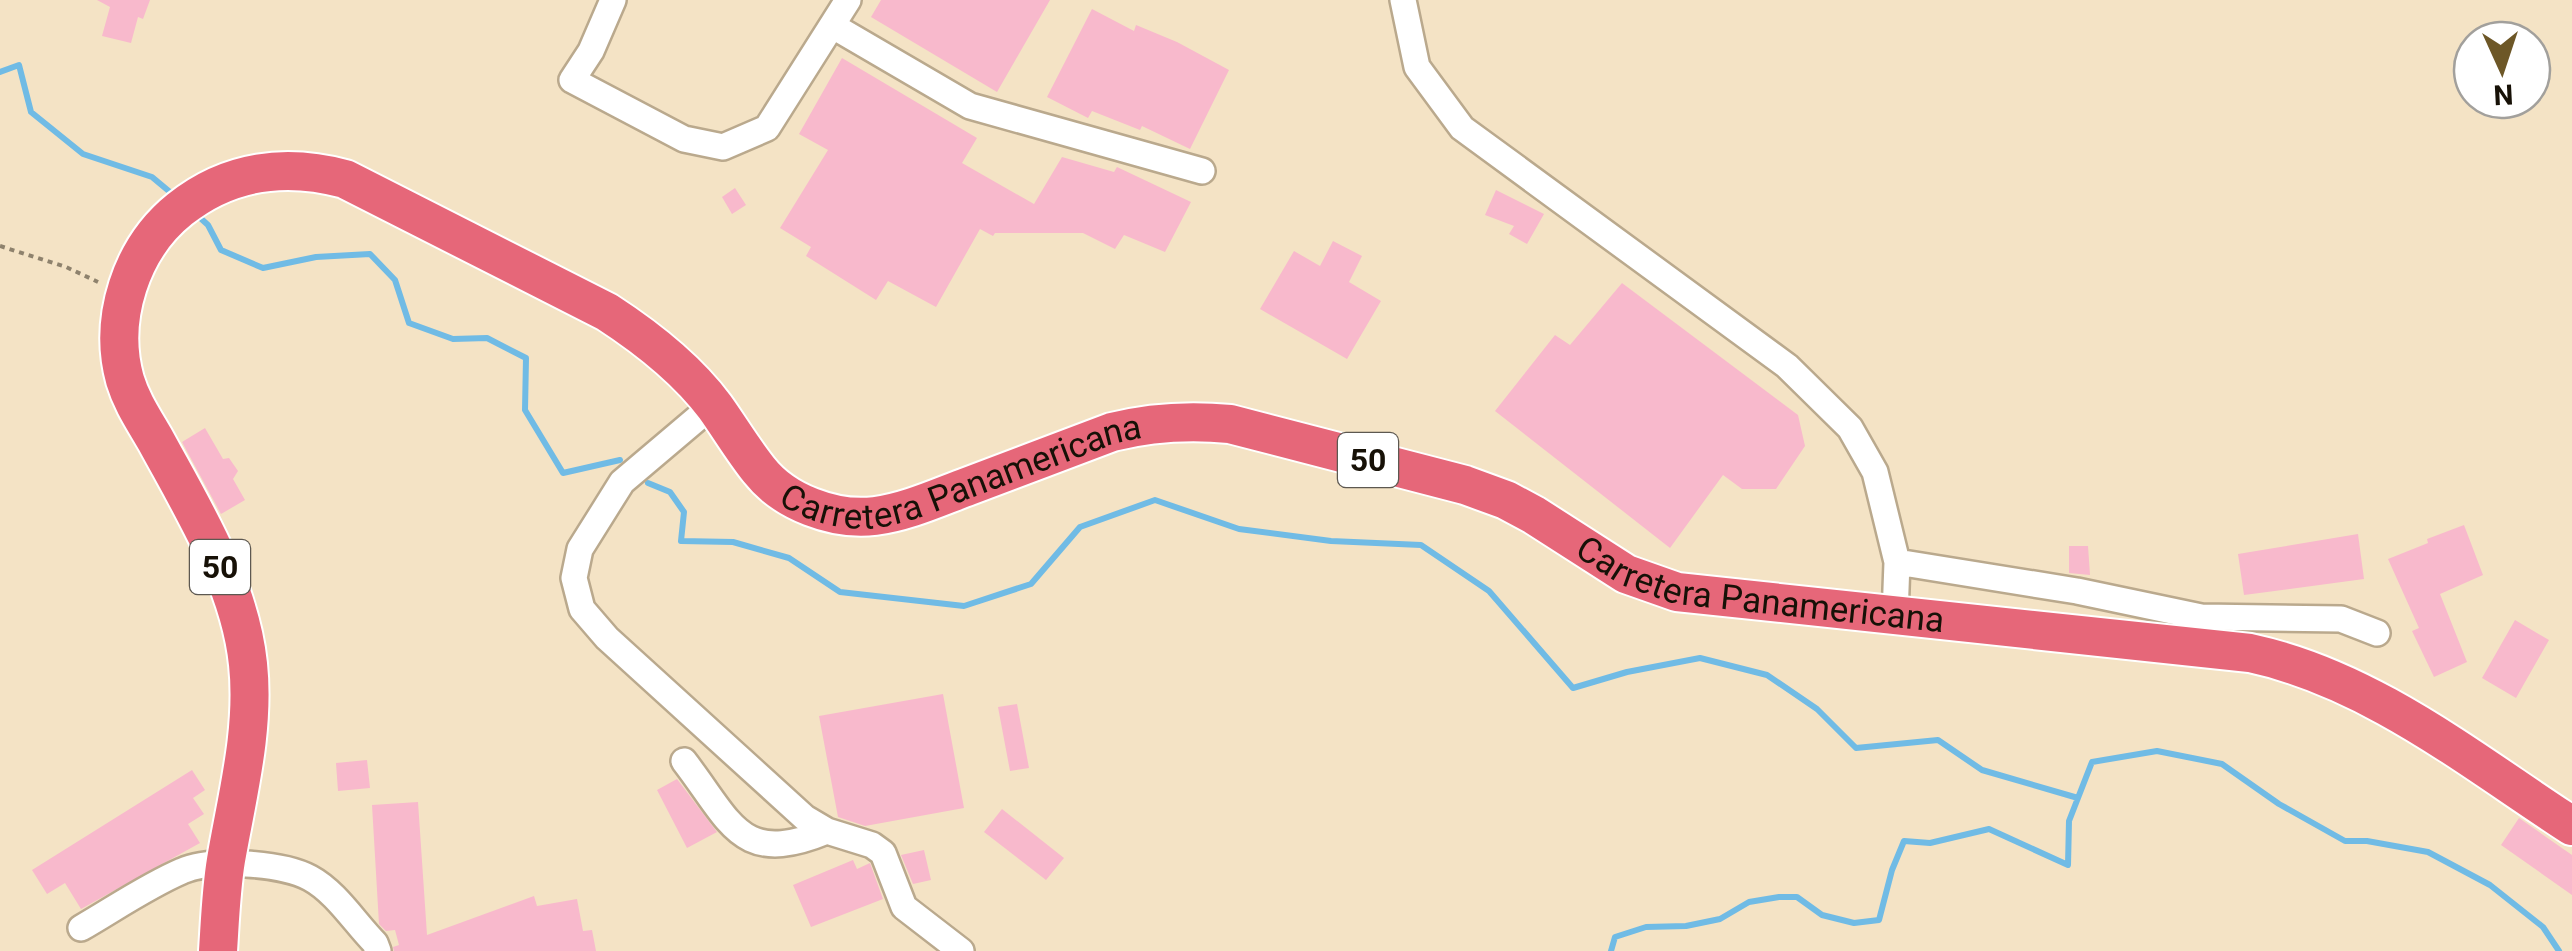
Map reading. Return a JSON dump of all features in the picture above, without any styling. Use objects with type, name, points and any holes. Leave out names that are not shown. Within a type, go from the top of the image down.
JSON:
[{"type":"highway","name":"Carretera Panamericana","points":[[218,951],[225,865],[245,763],[250,703],[248,665],[242,630],[218,562],[129,391],[120,347],[125,294],[135,266],[150,240],[172,215],[221,183],[264,171],[289,169],[345,179],[607,312],[658,348],[713,404],[761,473],[778,488],[799,501],[850,516],[876,516],[922,504],[1126,428],[1166,421],[1230,424],[1465,485],[1506,500],[1626,574],[1677,592],[2250,653],[2309,668],[2369,695],[2572,826]]},
{"type":"street","points":[[612,0],[591,51],[572,80],[684,140],[723,146],[767,128],[848,0]]},
{"type":"street","points":[[1404,0],[1417,68],[1462,128],[1788,366],[1850,428],[1876,472],[1897,562],[1894,616]]},
{"type":"street","points":[[833,26],[970,106],[1202,171]]},
{"type":"street","points":[[713,404],[622,482],[580,549],[574,578],[582,609],[607,638],[805,818],[883,853],[904,907],[961,951]]},
{"type":"street","points":[[1897,562],[2201,617],[2341,619],[2377,634]]},
{"type":"street","points":[[684,761],[744,838],[776,847],[826,830]]},
{"type":"street","points":[[81,928],[185,869],[272,866],[311,878],[376,943],[378,951]]},
{"type":"path","points":[[0,246],[66,266],[125,294]]},
{"type":"building","points":[[97,0],[150,0],[143,19],[138,17],[131,43],[102,36],[110,7]]},
{"type":"building","points":[[881,0],[1050,0],[997,92],[871,17]]},
{"type":"building","points":[[1092,9],[1134,31],[1136,25],[1177,42],[1229,70],[1190,149],[1142,126],[1140,130],[1092,111],[1088,118],[1047,97]]},
{"type":"building","points":[[842,58],[977,138],[962,163],[1034,204],[1062,157],[1114,172],[1117,167],[1191,202],[1165,252],[1124,235],[1115,249],[1083,233],[993,236],[980,229],[936,307],[888,281],[876,300],[806,256],[811,247],[780,228],[828,150],[799,134]]},
{"type":"building","points":[[735,188],[746,205],[732,214],[722,197]]},
{"type":"building","points":[[1496,190],[1544,214],[1527,244],[1509,234],[1514,226],[1485,215]]},
{"type":"building","points":[[1333,241],[1362,256],[1349,282],[1381,301],[1347,359],[1260,309],[1294,251],[1320,266]]},
{"type":"building","points":[[1622,283],[1798,415],[1805,446],[1776,489],[1742,489],[1723,475],[1670,548],[1495,411],[1555,335],[1570,345]]},
{"type":"building","points":[[205,428],[223,459],[229,458],[238,471],[233,479],[245,500],[221,514],[182,442]]},
{"type":"building","points":[[2464,525],[2483,575],[2440,594],[2467,662],[2434,677],[2412,631],[2419,628],[2388,559]]},
{"type":"building","points":[[2358,534],[2364,579],[2244,595],[2238,554]]},
{"type":"building","points":[[2069,546],[2088,546],[2090,575],[2069,573]]},
{"type":"building","points":[[2515,620],[2549,640],[2516,698],[2482,678]]},
{"type":"building","points":[[943,694],[964,808],[865,826],[838,817],[819,716]]},
{"type":"building","points":[[1017,704],[1029,768],[1010,771],[998,707]]},
{"type":"building","points":[[367,760],[370,788],[338,791],[336,763]]},
{"type":"building","points":[[192,770],[205,790],[193,798],[204,814],[188,824],[200,843],[81,909],[65,883],[47,894],[32,870]]},
{"type":"building","points":[[677,779],[717,832],[687,848],[657,790]]},
{"type":"building","points":[[418,802],[427,935],[534,896],[537,906],[577,899],[583,931],[592,930],[596,951],[394,951],[393,947],[399,945],[395,930],[386,931],[379,924],[372,805]]},
{"type":"building","points":[[1002,809],[1064,858],[1046,880],[984,832]]},
{"type":"building","points":[[2519,818],[2572,855],[2572,895],[2501,845]]},
{"type":"building","points":[[924,850],[931,880],[913,884],[901,855]]},
{"type":"building","points":[[853,860],[857,869],[870,863],[883,899],[811,927],[793,885]]},
{"type":"waterway","points":[[0,72],[19,65],[31,112],[83,154],[152,177],[176,197]]},
{"type":"waterway","points":[[197,215],[208,225],[221,250],[263,268],[316,257],[370,254],[395,280],[409,323],[453,339],[487,338],[526,358],[525,410],[563,473],[620,460]]},
{"type":"waterway","points":[[648,483],[670,492],[684,512],[681,541],[733,542],[789,558],[840,592],[964,606],[1031,584],[1080,527],[1155,500],[1239,529],[1331,541],[1421,545],[1489,591],[1573,688],[1627,672],[1700,658],[1767,675],[1817,709],[1856,748],[1938,740],[1982,770],[2078,798]]},
{"type":"waterway","points":[[1611,951],[1615,937],[1646,927],[1686,926],[1720,919],[1749,902],[1779,897],[1797,897],[1822,915],[1854,923],[1879,920],[1904,841],[1930,843],[1989,829],[2068,865],[2069,821],[2092,762],[2157,751],[2222,764],[2279,804],[2345,841],[2428,852],[2490,885],[2543,927],[2559,951]]}]
